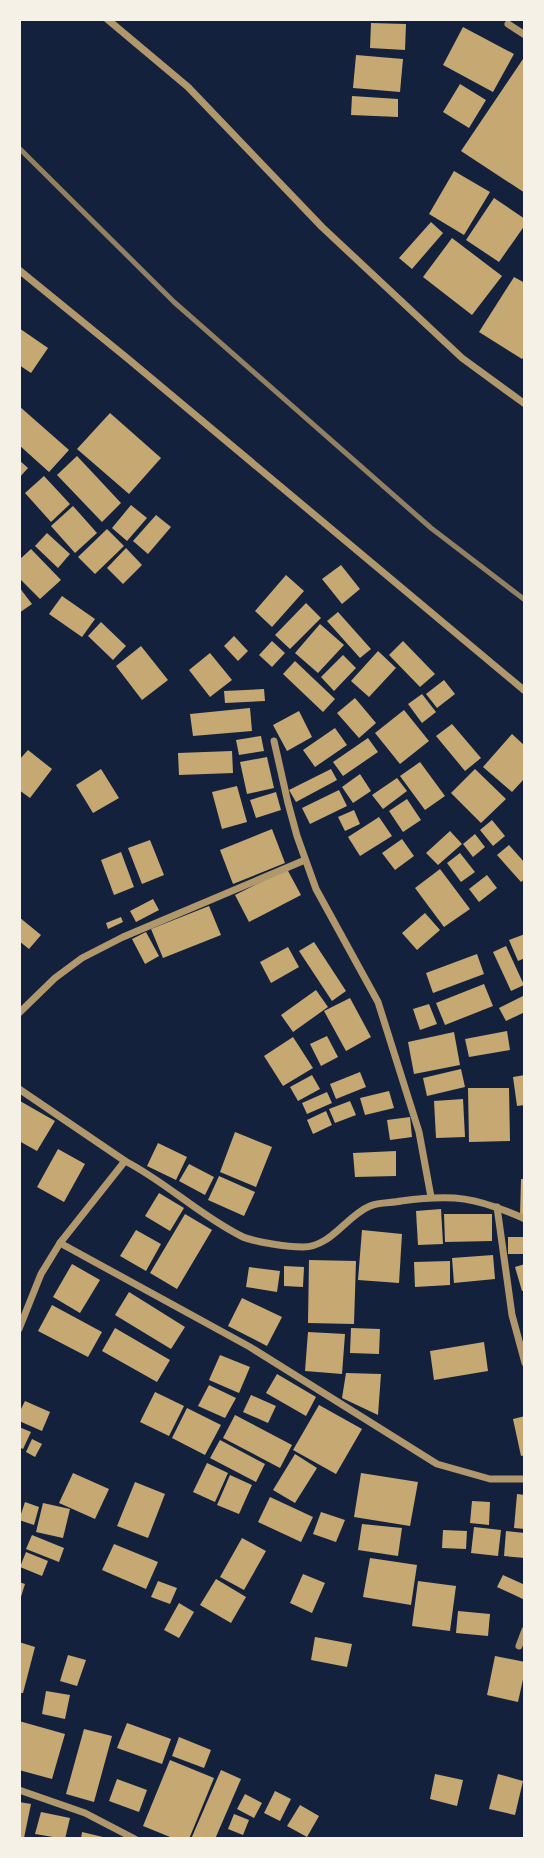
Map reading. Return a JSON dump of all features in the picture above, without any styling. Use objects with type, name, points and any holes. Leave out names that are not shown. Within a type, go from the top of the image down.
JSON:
[{"type":"street","points":[[107,19],[188,87],[322,227],[462,358],[525,404]]},
{"type":"street","points":[[508,24],[525,35]]},
{"type":"street","points":[[19,270],[138,366],[525,691]]},
{"type":"street","points":[[274,741],[288,803],[316,889],[378,1002],[419,1132],[431,1197]]},
{"type":"street","points":[[19,1013],[55,978],[82,957],[305,860]]},
{"type":"street","points":[[19,1089],[193,1207],[243,1237],[307,1247],[320,1242],[370,1205],[431,1197],[459,1197],[497,1207],[525,1219]]},
{"type":"street","points":[[19,1329],[41,1274],[60,1243],[125,1161]]},
{"type":"street","points":[[497,1207],[512,1315],[525,1363]]},
{"type":"street","points":[[60,1243],[250,1347],[438,1464],[490,1479],[525,1479]]},
{"type":"street","points":[[519,1646],[525,1630]]},
{"type":"street","points":[[19,1790],[85,1813],[120,1835],[135,1839]]},
{"type":"building","points":[[371,23],[406,24],[405,50],[370,48]]},
{"type":"building","points":[[463,27],[514,54],[493,92],[443,65]]},
{"type":"building","points":[[356,55],[403,59],[400,92],[353,88]]},
{"type":"building","points":[[525,56],[525,193],[461,151]]},
{"type":"building","points":[[460,84],[486,100],[469,128],[443,112]]},
{"type":"building","points":[[352,96],[398,99],[398,117],[351,115]]},
{"type":"building","points":[[454,171],[490,192],[464,235],[429,214]]},
{"type":"building","points":[[494,198],[525,219],[525,225],[499,262],[466,240]]},
{"type":"building","points":[[431,222],[443,233],[412,269],[399,258]]},
{"type":"building","points":[[452,238],[502,276],[472,315],[423,277]]},
{"type":"building","points":[[514,277],[525,283],[525,356],[522,359],[479,332]]},
{"type":"building","points":[[19,328],[48,348],[31,373],[19,365]]},
{"type":"building","points":[[19,406],[69,450],[49,472],[19,445]]},
{"type":"building","points":[[110,413],[161,458],[129,494],[77,449]]},
{"type":"building","points":[[77,456],[121,503],[102,522],[57,475]]},
{"type":"building","points":[[19,460],[28,468],[19,478]]},
{"type":"building","points":[[44,476],[70,504],[51,522],[25,493]]},
{"type":"building","points":[[131,505],[147,518],[127,541],[112,528]]},
{"type":"building","points":[[73,506],[97,533],[75,553],[51,526]]},
{"type":"building","points":[[156,515],[171,527],[148,554],[133,541]]},
{"type":"building","points":[[107,529],[124,546],[95,574],[78,557]]},
{"type":"building","points":[[47,533],[70,554],[58,568],[35,546]]},
{"type":"building","points":[[126,548],[142,565],[123,584],[107,568]]},
{"type":"building","points":[[31,549],[61,580],[40,599],[19,578],[19,560]]},
{"type":"building","points":[[341,565],[360,589],[342,604],[322,579]]},
{"type":"building","points":[[286,575],[304,591],[272,627],[255,611]]},
{"type":"building","points":[[19,587],[32,604],[19,613]]},
{"type":"building","points":[[62,596],[95,619],[82,637],[49,614]]},
{"type":"building","points":[[306,603],[321,618],[290,649],[275,635]]},
{"type":"building","points":[[338,612],[371,649],[360,658],[327,621]]},
{"type":"building","points":[[101,622],[126,646],[113,660],[88,636]]},
{"type":"building","points":[[320,624],[344,645],[318,673],[295,653]]},
{"type":"building","points":[[234,636],[248,651],[238,661],[224,646]]},
{"type":"building","points":[[272,641],[285,653],[272,667],[259,655]]},
{"type":"building","points":[[403,641],[435,674],[420,687],[389,655]]},
{"type":"building","points":[[141,646],[168,680],[142,700],[116,666]]},
{"type":"building","points":[[378,651],[396,668],[369,697],[351,681]]},
{"type":"building","points":[[210,653],[232,680],[210,697],[189,670]]},
{"type":"building","points":[[343,655],[356,668],[334,691],[321,677]]},
{"type":"building","points":[[295,661],[335,699],[323,712],[283,674]]},
{"type":"building","points":[[444,680],[455,694],[437,708],[426,694]]},
{"type":"building","points":[[264,689],[265,701],[225,703],[224,691]]},
{"type":"building","points":[[422,694],[436,712],[422,723],[408,704]]},
{"type":"building","points":[[355,698],[376,723],[359,738],[337,713]]},
{"type":"building","points":[[250,708],[252,731],[193,736],[190,714]]},
{"type":"building","points":[[404,710],[429,741],[400,764],[375,733]]},
{"type":"building","points":[[299,711],[312,737],[287,751],[273,725]]},
{"type":"building","points":[[452,724],[481,758],[465,771],[436,736]]},
{"type":"building","points":[[335,728],[347,745],[315,767],[303,750]]},
{"type":"building","points":[[512,734],[525,746],[525,778],[512,792],[483,767]]},
{"type":"building","points":[[261,736],[264,751],[239,755],[236,740]]},
{"type":"building","points":[[368,738],[378,752],[343,776],[333,762]]},
{"type":"building","points":[[28,750],[52,769],[30,798],[19,790],[19,760]]},
{"type":"building","points":[[232,751],[233,773],[179,775],[178,753]]},
{"type":"building","points":[[267,757],[274,788],[247,794],[240,762]]},
{"type":"building","points":[[420,762],[445,796],[425,810],[400,776]]},
{"type":"building","points":[[101,769],[119,798],[93,813],[76,785]]},
{"type":"building","points":[[331,769],[337,780],[296,802],[289,790]]},
{"type":"building","points":[[475,769],[506,799],[481,823],[451,793]]},
{"type":"building","points":[[360,774],[371,791],[353,803],[342,787]]},
{"type":"building","points":[[397,778],[407,791],[383,809],[372,795]]},
{"type":"building","points":[[237,786],[247,822],[222,829],[212,792]]},
{"type":"building","points":[[339,790],[347,806],[310,824],[302,808]]},
{"type":"building","points":[[276,792],[281,810],[256,818],[250,800]]},
{"type":"building","points":[[407,799],[421,820],[403,832],[389,811]]},
{"type":"building","points":[[354,810],[360,824],[345,831],[338,817]]},
{"type":"building","points":[[379,817],[392,836],[360,856],[348,837]]},
{"type":"building","points":[[492,820],[505,836],[493,846],[480,830]]},
{"type":"building","points":[[272,829],[285,863],[233,884],[220,850]]},
{"type":"building","points":[[450,831],[462,844],[438,865],[426,853]]},
{"type":"building","points":[[475,834],[485,847],[473,857],[463,844]]},
{"type":"building","points":[[402,839],[414,856],[395,870],[382,853]]},
{"type":"building","points":[[150,840],[164,875],[142,884],[128,848]]},
{"type":"building","points":[[509,845],[525,863],[525,879],[521,882],[497,855]]},
{"type":"building","points":[[121,852],[134,887],[114,895],[101,860]]},
{"type":"building","points":[[460,853],[475,872],[461,882],[447,863]]},
{"type":"building","points":[[287,869],[301,895],[249,922],[235,895]]},
{"type":"building","points":[[440,869],[470,909],[444,927],[415,888]]},
{"type":"building","points":[[487,875],[497,888],[479,902],[469,889]]},
{"type":"building","points":[[153,899],[159,910],[136,922],[130,911]]},
{"type":"building","points":[[209,906],[221,935],[163,958],[151,929]]},
{"type":"building","points":[[425,913],[440,930],[417,950],[402,933]]},
{"type":"building","points":[[19,917],[41,935],[29,949],[19,941]]},
{"type":"building","points":[[121,917],[123,922],[108,929],[106,923]]},
{"type":"building","points":[[146,932],[159,956],[145,964],[132,939]]},
{"type":"building","points":[[525,934],[525,958],[518,961],[509,940]]},
{"type":"building","points":[[314,942],[346,991],[332,1001],[299,951]]},
{"type":"building","points":[[506,946],[524,985],[511,991],[493,952]]},
{"type":"building","points":[[288,947],[299,967],[271,983],[260,962]]},
{"type":"building","points":[[477,954],[484,974],[433,993],[426,973]]},
{"type":"building","points":[[484,984],[493,1006],[445,1025],[436,1003]]},
{"type":"building","points":[[316,990],[328,1007],[293,1032],[281,1015]]},
{"type":"building","points":[[525,995],[525,1012],[506,1021],[499,1008]]},
{"type":"building","points":[[350,998],[371,1037],[346,1051],[324,1011]]},
{"type":"building","points":[[429,1004],[437,1024],[420,1030],[413,1009]]},
{"type":"building","points":[[507,1031],[510,1050],[469,1057],[465,1039]]},
{"type":"building","points":[[454,1032],[460,1065],[414,1074],[408,1042]]},
{"type":"building","points":[[327,1036],[338,1057],[321,1066],[310,1044]]},
{"type":"building","points":[[293,1037],[313,1068],[283,1086],[264,1056]]},
{"type":"building","points":[[461,1069],[465,1087],[427,1096],[423,1078]]},
{"type":"building","points":[[360,1072],[366,1087],[336,1099],[330,1084]]},
{"type":"building","points":[[312,1075],[320,1089],[298,1101],[290,1087]]},
{"type":"building","points":[[525,1075],[525,1105],[517,1106],[513,1077]]},
{"type":"building","points":[[468,1088],[509,1088],[510,1141],[469,1142]]},
{"type":"building","points":[[389,1091],[394,1108],[365,1115],[360,1098]]},
{"type":"building","points":[[327,1092],[332,1103],[307,1114],[302,1103]]},
{"type":"building","points":[[463,1099],[465,1137],[436,1138],[434,1101]]},
{"type":"building","points":[[20,1101],[55,1121],[37,1151],[19,1141]]},
{"type":"building","points":[[350,1101],[356,1115],[335,1123],[329,1109]]},
{"type":"building","points":[[326,1111],[332,1125],[313,1134],[307,1120]]},
{"type":"building","points":[[410,1117],[412,1137],[390,1140],[387,1120]]},
{"type":"building","points":[[235,1132],[272,1147],[256,1187],[220,1172]]},
{"type":"building","points":[[158,1143],[187,1157],[176,1180],[147,1166]]},
{"type":"building","points":[[58,1149],[85,1164],[64,1202],[37,1187]]},
{"type":"building","points":[[396,1151],[396,1176],[355,1177],[353,1153]]},
{"type":"building","points":[[189,1164],[214,1177],[205,1195],[179,1181]]},
{"type":"building","points":[[219,1176],[255,1192],[244,1216],[208,1200]]},
{"type":"building","points":[[521,1179],[525,1179],[525,1216],[520,1216]]},
{"type":"building","points":[[159,1193],[184,1208],[170,1231],[145,1216]]},
{"type":"building","points":[[441,1209],[443,1244],[418,1245],[416,1211]]},
{"type":"building","points":[[185,1214],[212,1230],[177,1289],[150,1273]]},
{"type":"building","points":[[444,1214],[492,1214],[492,1241],[445,1242]]},
{"type":"building","points":[[136,1230],[161,1244],[146,1271],[120,1256]]},
{"type":"building","points":[[362,1230],[402,1234],[399,1283],[358,1280]]},
{"type":"building","points":[[508,1237],[525,1237],[525,1254],[508,1254]]},
{"type":"building","points":[[493,1255],[495,1279],[454,1283],[452,1258]]},
{"type":"building","points":[[309,1260],[356,1261],[354,1324],[308,1323]]},
{"type":"building","points":[[450,1261],[450,1285],[415,1287],[414,1262]]},
{"type":"building","points":[[72,1264],[100,1280],[80,1313],[53,1297]]},
{"type":"building","points":[[525,1264],[525,1290],[522,1291],[515,1267]]},
{"type":"building","points":[[284,1266],[304,1267],[303,1287],[284,1286]]},
{"type":"building","points":[[249,1267],[280,1271],[277,1292],[246,1287]]},
{"type":"building","points":[[129,1292],[185,1327],[171,1349],[115,1315]]},
{"type":"building","points":[[242,1298],[282,1317],[267,1346],[228,1326]]},
{"type":"building","points":[[52,1305],[102,1332],[88,1357],[38,1331]]},
{"type":"building","points":[[115,1328],[170,1360],[157,1382],[102,1351]]},
{"type":"building","points":[[351,1328],[380,1329],[379,1354],[350,1353]]},
{"type":"building","points":[[308,1332],[345,1334],[342,1374],[305,1371]]},
{"type":"building","points":[[484,1342],[488,1371],[434,1380],[430,1351]]},
{"type":"building","points":[[220,1355],[250,1367],[239,1393],[209,1380]]},
{"type":"building","points":[[346,1373],[381,1374],[378,1415],[342,1398]]},
{"type":"building","points":[[277,1374],[316,1397],[306,1416],[266,1393]]},
{"type":"building","points":[[209,1385],[236,1398],[225,1418],[198,1406]]},
{"type":"building","points":[[155,1392],[184,1406],[169,1436],[140,1422]]},
{"type":"building","points":[[251,1395],[276,1406],[268,1423],[243,1412]]},
{"type":"building","points":[[25,1401],[50,1412],[42,1431],[19,1421],[19,1413]]},
{"type":"building","points":[[319,1405],[362,1429],[336,1474],[293,1450]]},
{"type":"building","points":[[187,1408],[221,1425],[205,1455],[172,1438]]},
{"type":"building","points":[[235,1415],[292,1445],[280,1468],[223,1438]]},
{"type":"building","points":[[525,1416],[525,1455],[521,1456],[513,1419]]},
{"type":"building","points":[[19,1427],[31,1432],[23,1449],[19,1447]]},
{"type":"building","points":[[32,1439],[42,1444],[35,1457],[26,1452]]},
{"type":"building","points":[[220,1440],[265,1464],[256,1482],[210,1458]]},
{"type":"building","points":[[295,1454],[317,1468],[295,1503],[273,1490]]},
{"type":"building","points":[[207,1463],[228,1473],[215,1502],[193,1492]]},
{"type":"building","points":[[73,1473],[109,1489],[95,1519],[59,1503]]},
{"type":"building","points":[[361,1473],[418,1482],[410,1526],[354,1517]]},
{"type":"building","points":[[230,1475],[252,1485],[239,1514],[217,1505]]},
{"type":"building","points":[[135,1482],[165,1494],[148,1538],[117,1526]]},
{"type":"building","points":[[517,1494],[525,1495],[525,1529],[514,1528]]},
{"type":"building","points":[[270,1497],[313,1517],[301,1542],[258,1522]]},
{"type":"building","points":[[472,1501],[490,1502],[489,1525],[470,1523]]},
{"type":"building","points":[[25,1502],[39,1507],[34,1525],[19,1520]]},
{"type":"building","points":[[43,1503],[70,1509],[63,1538],[36,1532]]},
{"type":"building","points":[[321,1512],[345,1520],[336,1542],[313,1534]]},
{"type":"building","points":[[362,1524],[402,1528],[398,1556],[358,1550]]},
{"type":"building","points":[[474,1527],[501,1530],[498,1556],[471,1553]]},
{"type":"building","points":[[443,1530],[467,1531],[466,1549],[442,1548]]},
{"type":"building","points":[[506,1531],[525,1533],[525,1558],[504,1556]]},
{"type":"building","points":[[32,1535],[64,1548],[59,1562],[26,1549]]},
{"type":"building","points":[[242,1538],[266,1551],[244,1590],[220,1577]]},
{"type":"building","points":[[114,1544],[158,1562],[146,1589],[102,1570]]},
{"type":"building","points":[[26,1552],[48,1561],[42,1576],[20,1567]]},
{"type":"building","points":[[370,1558],[417,1565],[411,1605],[363,1597]]},
{"type":"building","points":[[303,1574],[325,1583],[312,1613],[290,1603]]},
{"type":"building","points":[[503,1575],[525,1585],[525,1600],[497,1587]]},
{"type":"building","points":[[216,1579],[246,1597],[231,1623],[200,1605]]},
{"type":"building","points":[[158,1581],[177,1588],[170,1604],[151,1597]]},
{"type":"building","points":[[418,1581],[456,1586],[450,1631],[412,1626]]},
{"type":"building","points":[[19,1582],[25,1584],[20,1600],[19,1600]]},
{"type":"building","points":[[179,1603],[194,1612],[179,1638],[164,1630]]},
{"type":"building","points":[[458,1611],[490,1614],[488,1636],[456,1633]]},
{"type":"building","points":[[315,1637],[352,1644],[347,1667],[311,1660]]},
{"type":"building","points":[[19,1642],[35,1647],[23,1693],[19,1693]]},
{"type":"building","points":[[68,1655],[86,1660],[77,1686],[60,1681]]},
{"type":"building","points":[[495,1656],[525,1662],[518,1702],[487,1695]]},
{"type":"building","points":[[46,1691],[70,1695],[65,1719],[42,1714]]},
{"type":"building","points":[[19,1721],[65,1734],[52,1779],[19,1770]]},
{"type":"building","points":[[127,1723],[171,1739],[162,1764],[117,1748]]},
{"type":"building","points":[[84,1729],[112,1736],[94,1802],[66,1794]]},
{"type":"building","points":[[179,1737],[211,1750],[204,1768],[172,1756]]},
{"type":"building","points":[[170,1760],[214,1778],[189,1839],[175,1839],[143,1826]]},
{"type":"building","points":[[221,1770],[241,1779],[215,1839],[191,1839]]},
{"type":"building","points":[[435,1774],[463,1780],[457,1806],[430,1799]]},
{"type":"building","points":[[498,1774],[523,1781],[515,1815],[489,1809]]},
{"type":"building","points":[[117,1779],[147,1790],[139,1812],[109,1801]]},
{"type":"building","points":[[275,1791],[291,1799],[280,1821],[264,1813]]},
{"type":"building","points":[[245,1794],[262,1803],[254,1818],[237,1809]]},
{"type":"building","points":[[19,1802],[31,1804],[24,1838],[19,1837]]},
{"type":"building","points":[[300,1805],[319,1816],[307,1837],[287,1826]]},
{"type":"building","points":[[41,1812],[70,1818],[65,1839],[35,1834]]},
{"type":"building","points":[[234,1814],[249,1820],[243,1835],[228,1829]]},
{"type":"building","points":[[82,1832],[107,1838],[107,1839],[81,1839]]},
{"type":"railway","points":[[19,148],[174,302],[431,528],[525,600]]}]
